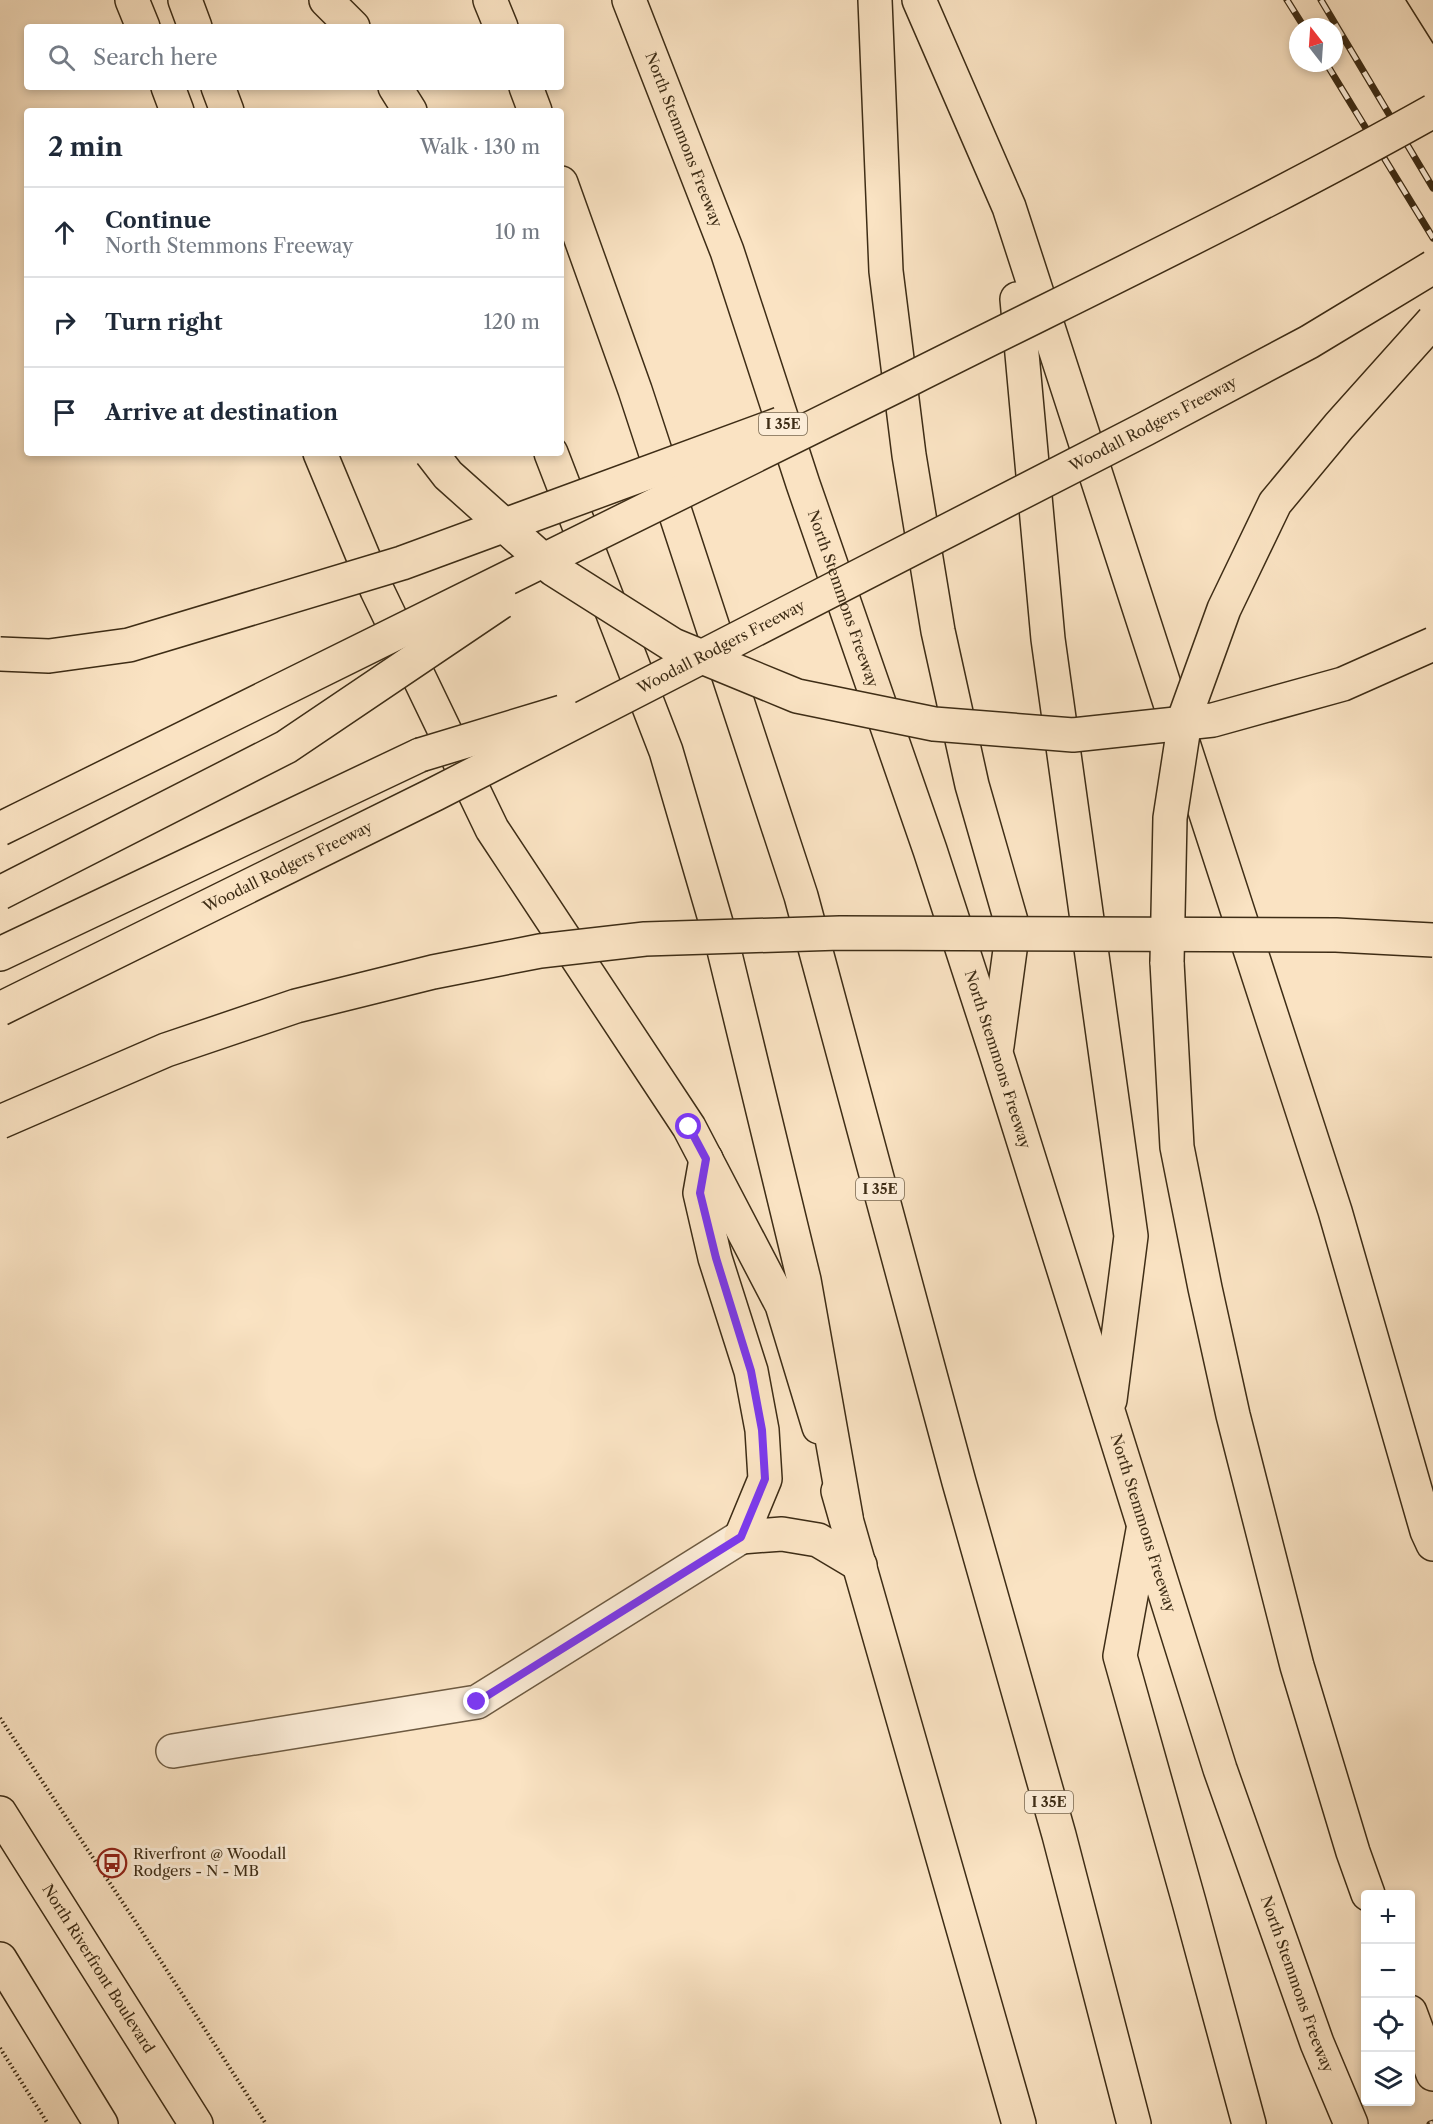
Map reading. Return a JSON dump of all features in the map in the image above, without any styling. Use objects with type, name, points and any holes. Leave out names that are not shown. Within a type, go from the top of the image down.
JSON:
[{"type":"main road","points":[[132,0],[142,24]]},
{"type":"main road","points":[[185,0],[194,24]]},
{"type":"main road","points":[[326,0],[349,24]]},
{"type":"main road","points":[[490,0],[500,24]]},
{"type":"main road","name":"North Stemmons Freeway","points":[[629,0],[727,251],[803,484],[930,850],[996,1053],[1220,1769],[1317,2043],[1351,2124]]},
{"type":"main road","points":[[875,0],[886,272],[909,455],[938,631],[972,785],[1013,928],[996,1053]]},
{"type":"main road","points":[[919,0],[1009,207],[1328,1189],[1427,1531],[1433,1544]]},
{"type":"main road","points":[[169,90],[176,108]]},
{"type":"main road","points":[[219,90],[225,108]]},
{"type":"main road","points":[[397,90],[408,108]]},
{"type":"main road","points":[[527,90],[534,108]]},
{"type":"main road","points":[[0,829],[604,532],[1348,159],[1433,111]]},
{"type":"main road","name":"I 35E","points":[[564,191],[635,390],[801,896],[959,1482],[1059,1835],[1134,2124]]},
{"type":"main road","points":[[1009,207],[1048,639],[1131,1236],[1108,1409]]},
{"type":"main road","name":"Woodall Rodgers Freeway","points":[[0,1009],[435,794],[1124,440],[1288,353],[1433,267]]},
{"type":"main road","points":[[1367,1890],[1297,1666],[1233,1415],[1204,1288],[1178,1147],[1167,962],[1170,818],[1186,714],[1224,609],[1275,503],[1339,426],[1433,321]]},
{"type":"main road","points":[[0,654],[49,656],[129,645],[402,563],[931,368]]},
{"type":"main road","points":[[321,456],[377,590],[492,829],[689,1127],[782,1305],[861,1565],[1019,2124]]},
{"type":"main road","points":[[433,456],[448,475],[553,569],[673,645],[797,696],[934,724],[1073,735],[1213,720],[1343,684],[1433,644]]},
{"type":"main road","points":[[552,456],[666,751],[724,950],[804,1280],[846,1517]]},
{"type":"main road","points":[[0,892],[286,747],[604,532]]},
{"type":"main road","points":[[0,954],[420,755],[644,687]]},
{"type":"main road","points":[[0,1122],[166,1050],[296,1006],[434,972],[540,951],[645,939],[840,933],[1336,935],[1433,940]]},
{"type":"main road","points":[[706,1159],[700,1193],[716,1258],[751,1371],[762,1430],[765,1479],[741,1537],[782,1534],[818,1540],[861,1565]]},
{"type":"main road","points":[[1144,1526],[1120,1656],[1249,2124]]},
{"type":"main road","name":"North Riverfront Boulevard","points":[[0,1813],[196,2124]]},
{"type":"main road","points":[[0,1959],[101,2124]]},
{"type":"main road","points":[[1415,2025],[1433,2074]]},
{"type":"lane","points":[[173,1751],[477,1702],[741,1537]]},
{"type":"path","points":[[0,1718],[266,2124]]},
{"type":"path","points":[[0,2048],[48,2124]]},
{"type":"tram line","points":[[1406,0],[1433,43]]},
{"type":"railway","points":[[1287,0],[1298,18]]},
{"type":"railway","points":[[1321,0],[1433,188]]},
{"type":"railway","points":[[1332,72],[1433,238]]},
{"type":"place","name":"Riverfront @ Woodall Rodgers - N - MB","points":[[112,1863]]},
{"type":"route","points":[[477,1702],[741,1537],[765,1479],[762,1430],[751,1371],[716,1258],[700,1193],[706,1159],[689,1127]]}]
